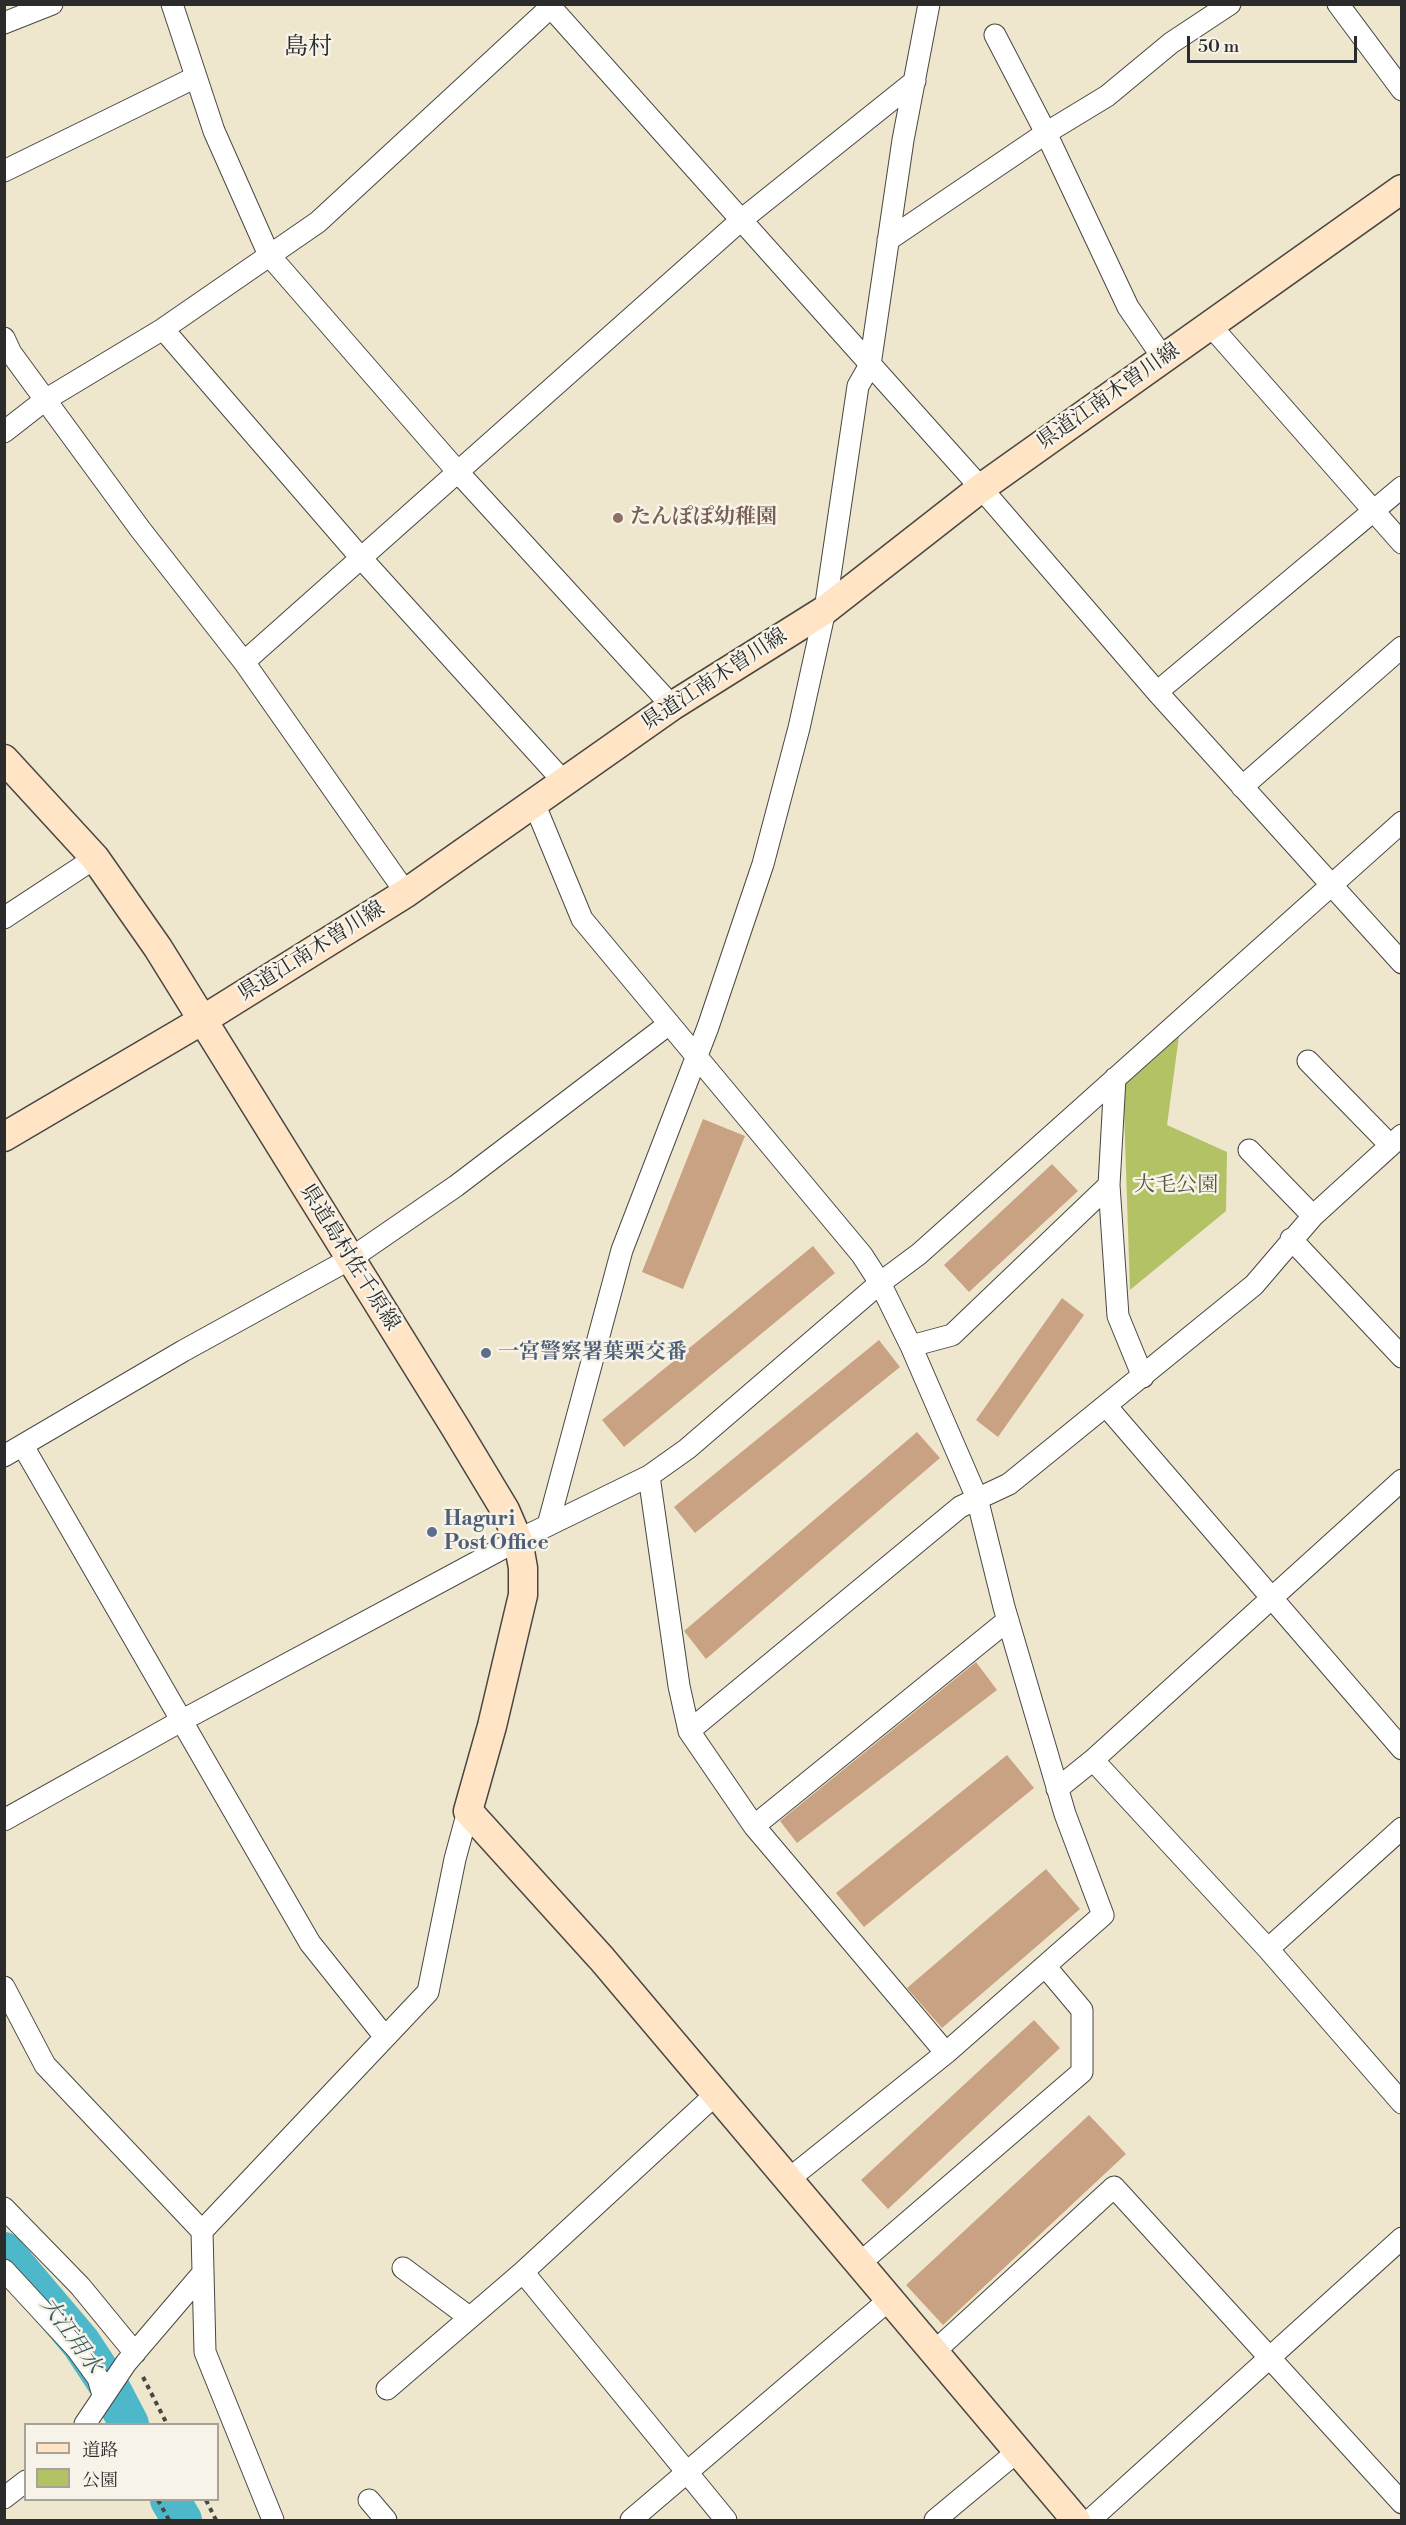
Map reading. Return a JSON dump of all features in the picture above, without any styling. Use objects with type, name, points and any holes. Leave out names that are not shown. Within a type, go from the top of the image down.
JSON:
[{"type":"main road","name":"県道江南木曽川線","points":[[4,1137],[201,1021],[406,893],[672,706],[825,610],[981,488],[1401,189]]},
{"type":"main road","name":"県道島村佐千原線","points":[[4,759],[95,858],[158,948],[494,1492],[518,1540],[524,1568],[523,1595],[492,1726],[468,1811]]},
{"type":"main road","points":[[468,1811],[602,1959],[935,2350],[1076,2520]]},
{"type":"street","points":[[4,23],[52,4]]},
{"type":"street","points":[[172,4],[214,131],[269,255],[457,471],[672,706]]},
{"type":"street","points":[[548,1525],[622,1250],[696,1058],[763,864],[799,728],[825,610],[858,386],[870,365],[903,140],[929,4]]},
{"type":"street","points":[[888,240],[1046,133],[1107,96],[1171,43],[1230,4]]},
{"type":"street","points":[[1338,4],[1401,90]]},
{"type":"street","points":[[4,432],[45,400],[163,329],[318,222],[551,5],[740,221],[981,488],[1157,692],[1401,963]]},
{"type":"street","points":[[995,35],[1046,133],[1128,307],[1163,358]]},
{"type":"street","points":[[4,171],[196,77]]},
{"type":"street","points":[[244,662],[740,221],[915,81]]},
{"type":"street","points":[[1210,325],[1401,543]]},
{"type":"street","points":[[163,329],[361,558],[564,782]]},
{"type":"street","points":[[4,338],[11,353],[140,529],[244,662],[406,893]]},
{"type":"street","points":[[1157,692],[1401,487]]},
{"type":"street","points":[[1242,787],[1401,647]]},
{"type":"street","points":[[534,803],[582,919],[862,1256],[880,1283],[911,1346],[977,1498],[1008,1620],[1057,1789],[1103,1915],[946,2053],[789,2179]]},
{"type":"street","points":[[4,1820],[181,1721],[518,1540],[650,1476],[687,1449],[880,1283],[919,1254],[1401,822]]},
{"type":"street","points":[[4,918],[95,858]]},
{"type":"street","points":[[385,2037],[310,1943],[181,1721],[14,1451],[183,1351],[350,1259],[456,1186],[669,1024]]},
{"type":"street","points":[[689,1731],[960,1507],[1009,1484],[1107,1407],[1254,1285],[1313,1216],[1395,1140],[1308,1061]]},
{"type":"street","points":[[1115,1078],[1109,1185],[1118,1316],[1143,1377]]},
{"type":"street","points":[[1249,1150],[1313,1216]]},
{"type":"street","points":[[911,1346],[951,1335],[1109,1185]]},
{"type":"street","points":[[1292,1239],[1401,1357]]},
{"type":"street","points":[[1107,1407],[1401,1749]]},
{"type":"street","points":[[650,1476],[679,1686],[689,1731],[754,1826],[946,2053]]},
{"type":"street","points":[[1057,1789],[1093,1760],[1401,1480]]},
{"type":"street","points":[[754,1826],[1008,1620]]},
{"type":"street","points":[[1093,1760],[1268,1949],[1401,2103]]},
{"type":"street","points":[[273,2520],[205,2352],[202,2230],[428,1992],[455,1859],[468,1811]]},
{"type":"street","points":[[1268,1949],[1401,1828]]},
{"type":"street","points":[[860,2264],[1082,2072],[1082,2010],[1045,1966]]},
{"type":"street","points":[[4,1987],[45,2065],[202,2230]]},
{"type":"street","points":[[387,2389],[523,2272],[716,2094]]},
{"type":"street","points":[[935,2350],[1114,2187],[1401,2503]]},
{"type":"street","points":[[4,2208],[80,2286],[130,2358]]},
{"type":"street","points":[[1090,2520],[1401,2238]]},
{"type":"street","points":[[403,2268],[469,2317]]},
{"type":"street","points":[[4,2270],[77,2349],[105,2392]]},
{"type":"street","points":[[523,2272],[686,2474],[726,2520]]},
{"type":"street","points":[[86,2423],[130,2358],[202,2274]]},
{"type":"street","points":[[631,2520],[890,2299]]},
{"type":"street","points":[[935,2520],[1018,2451]]},
{"type":"street","points":[[4,2498],[24,2483]]},
{"type":"street","points":[[369,2500],[386,2520]]},
{"type":"path","points":[[159,2501],[169,2520]]},
{"type":"path","points":[[207,2501],[216,2520]]},
{"type":"green space","name":"大毛公園","points":[[1179,1036],[1167,1125],[1227,1152],[1226,1211],[1130,1290],[1123,1080]]},
{"type":"building","points":[[703,1119],[745,1136],[683,1289],[642,1272]]},
{"type":"building","points":[[1052,1164],[1078,1191],[969,1292],[944,1265]]},
{"type":"building","points":[[813,1246],[835,1273],[624,1447],[602,1420]]},
{"type":"building","points":[[1062,1298],[1084,1315],[998,1437],[976,1420]]},
{"type":"building","points":[[879,1340],[900,1367],[695,1533],[674,1507]]},
{"type":"building","points":[[917,1432],[940,1458],[706,1659],[684,1631]]},
{"type":"building","points":[[976,1662],[997,1690],[797,1843],[780,1821]]},
{"type":"building","points":[[1007,1755],[1034,1788],[864,1927],[836,1893]]},
{"type":"building","points":[[1046,1869],[1080,1909],[942,2028],[907,1988]]},
{"type":"building","points":[[1034,2020],[1060,2048],[888,2209],[861,2180]]},
{"type":"building","points":[[1089,2115],[1126,2154],[943,2325],[906,2285]]},
{"type":"waterway","name":"大江用水","points":[[4,2252],[81,2343],[108,2384],[128,2423]]},
{"type":"waterway","name":"大江用水","points":[[171,2501],[182,2520]]},
{"type":"place","name":"たんぽぽ幼稚園","points":[[618,518]]},
{"type":"place","name":"一宮警察署葉栗交番","points":[[486,1353]]},
{"type":"place","name":"Haguri Post Office","points":[[432,1532]]},
{"type":"district","name":"島村","points":[[308,48]]}]
